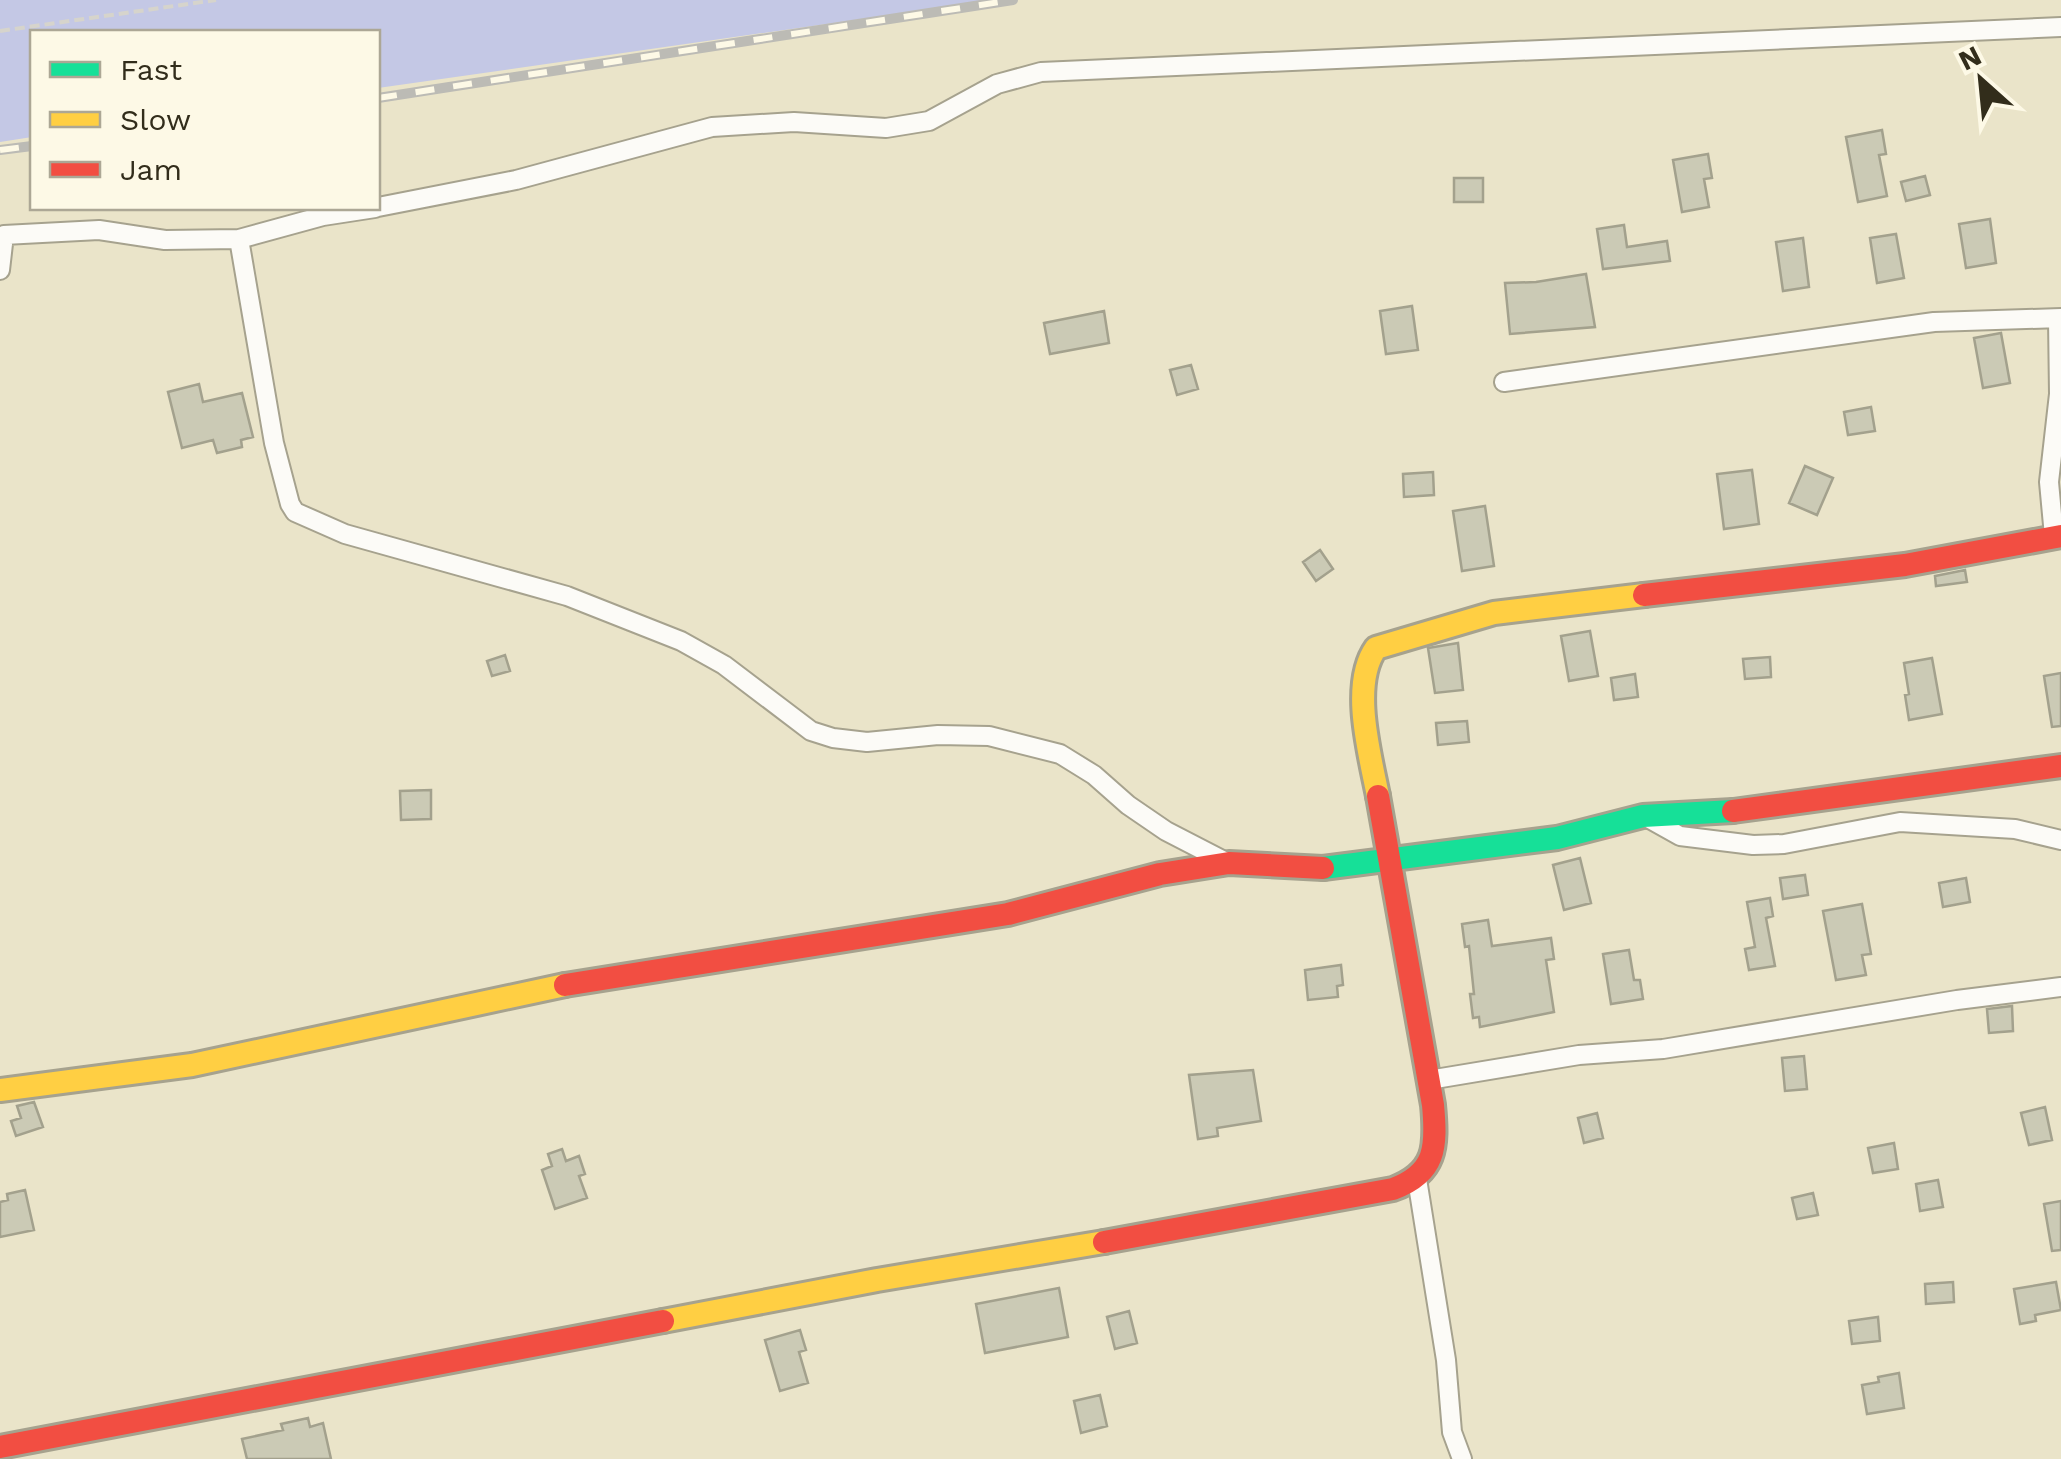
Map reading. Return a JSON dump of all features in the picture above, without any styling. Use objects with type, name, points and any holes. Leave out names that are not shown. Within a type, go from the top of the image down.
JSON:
[{"type":"street","points":[[380,206],[516,180],[712,127],[794,122],[886,128],[929,121],[997,84],[1041,72],[2061,27]]},
{"type":"street","points":[[0,270],[4,236],[99,230],[165,240],[238,239],[358,210]]},
{"type":"street","points":[[238,239],[274,443],[290,504],[296,512],[345,534],[567,596],[681,641],[724,665],[811,731],[833,738],[867,742],[938,735],[989,736],[1060,754],[1166,831],[1230,863]]},
{"type":"street","points":[[0,1447],[876,1280],[1212,1224],[1393,1189],[1417,1179],[1429,1162],[1436,1134],[1366,725],[1364,691],[1368,659],[1386,644],[1494,613],[1906,564],[2058,536],[2050,482],[2060,319],[1934,322],[1504,382]]},
{"type":"street","points":[[0,1090],[192,1064],[547,988],[1008,914],[1160,874],[1230,863],[1320,868],[1556,838],[1643,816],[1742,810],[2061,766]]},
{"type":"street","points":[[1643,816],[1680,836],[1753,845],[1784,844],[1900,822],[2015,829],[2061,840]]},
{"type":"street","points":[[1429,1080],[1579,1055],[1663,1049],[1957,1000],[2061,987]]},
{"type":"street","points":[[1417,1179],[1446,1360],[1452,1432],[1462,1459]]},
{"type":"path","points":[[0,30],[216,0]]},
{"type":"shaded area","points":[[0,0],[994,0],[380,88],[380,30],[30,30],[30,137],[0,142]]},
{"type":"building","points":[[1882,130],[1886,154],[1879,155],[1887,196],[1858,202],[1846,137]]},
{"type":"building","points":[[1708,154],[1712,178],[1704,179],[1709,207],[1682,212],[1673,160]]},
{"type":"building","points":[[1925,176],[1930,195],[1906,201],[1901,182]]},
{"type":"building","points":[[1454,178],[1483,178],[1483,202],[1454,202]]},
{"type":"building","points":[[1990,219],[1996,263],[1966,268],[1959,224]]},
{"type":"building","points":[[1624,225],[1627,247],[1667,241],[1670,261],[1603,269],[1597,229]]},
{"type":"building","points":[[1896,234],[1904,278],[1877,283],[1870,238]]},
{"type":"building","points":[[1803,238],[1809,287],[1783,291],[1776,242]]},
{"type":"building","points":[[1586,274],[1595,327],[1510,334],[1505,283]]},
{"type":"building","points":[[1412,306],[1418,350],[1386,354],[1380,311]]},
{"type":"building","points":[[1104,311],[1109,343],[1050,354],[1044,323]]},
{"type":"building","points":[[2001,333],[2010,383],[1983,388],[1974,338]]},
{"type":"building","points":[[1191,365],[1198,389],[1177,395],[1170,370]]},
{"type":"building","points":[[199,384],[203,402],[242,393],[253,437],[241,440],[242,447],[217,453],[213,440],[182,448],[168,392]]},
{"type":"building","points":[[1871,407],[1875,431],[1848,435],[1844,412]]},
{"type":"building","points":[[1805,466],[1833,478],[1817,515],[1789,503]]},
{"type":"building","points":[[1752,470],[1759,524],[1724,529],[1717,474]]},
{"type":"building","points":[[1433,472],[1434,495],[1404,497],[1403,474]]},
{"type":"building","points":[[1485,506],[1494,566],[1462,571],[1453,511]]},
{"type":"building","points":[[1320,550],[1333,569],[1316,581],[1303,562]]},
{"type":"building","points":[[1965,570],[1967,582],[1936,586],[1935,576]]},
{"type":"building","points":[[1590,631],[1598,676],[1569,681],[1561,636]]},
{"type":"building","points":[[1458,643],[1463,690],[1435,693],[1428,648]]},
{"type":"building","points":[[505,655],[510,671],[492,676],[487,661]]},
{"type":"building","points":[[1770,657],[1771,677],[1745,679],[1743,659]]},
{"type":"building","points":[[1932,658],[1942,714],[1909,720],[1904,663]]},
{"type":"building","points":[[2061,673],[2061,726],[2052,727],[2044,676]]},
{"type":"building","points":[[1635,674],[1638,697],[1614,700],[1611,678]]},
{"type":"building","points":[[1467,721],[1469,742],[1438,745],[1436,723]]},
{"type":"building","points":[[431,790],[431,819],[401,820],[400,791]]},
{"type":"building","points":[[1580,858],[1591,903],[1564,910],[1553,865]]},
{"type":"building","points":[[1805,875],[1808,895],[1783,899],[1780,878]]},
{"type":"building","points":[[1966,878],[1970,902],[1943,907],[1939,883]]},
{"type":"building","points":[[1770,898],[1773,916],[1766,918],[1775,966],[1749,970],[1745,949],[1755,947],[1747,902]]},
{"type":"building","points":[[1862,904],[1871,954],[1862,955],[1866,975],[1836,980],[1823,911]]},
{"type":"building","points":[[1488,920],[1492,946],[1551,938],[1554,959],[1546,960],[1554,1012],[1480,1027],[1479,1017],[1473,1018],[1469,946],[1465,947],[1462,924]]},
{"type":"building","points":[[1629,950],[1634,980],[1640,980],[1643,999],[1611,1004],[1603,954]]},
{"type":"building","points":[[1341,965],[1343,985],[1337,986],[1338,997],[1308,1000],[1305,970]]},
{"type":"building","points":[[2012,1006],[2013,1031],[1989,1033],[1987,1009]]},
{"type":"building","points":[[1804,1056],[1807,1089],[1785,1091],[1782,1058]]},
{"type":"building","points":[[1253,1070],[1261,1121],[1217,1128],[1218,1136],[1198,1139],[1189,1075]]},
{"type":"building","points":[[34,1102],[43,1127],[16,1136],[11,1121],[21,1118],[17,1106]]},
{"type":"building","points":[[2045,1107],[2052,1140],[2029,1145],[2021,1113]]},
{"type":"building","points":[[1597,1113],[1603,1138],[1584,1143],[1578,1118]]},
{"type":"building","points":[[1894,1143],[1898,1169],[1873,1173],[1868,1148]]},
{"type":"building","points":[[562,1149],[566,1161],[579,1156],[585,1174],[579,1176],[587,1198],[555,1209],[542,1170],[552,1166],[548,1154]]},
{"type":"building","points":[[1938,1180],[1943,1207],[1920,1211],[1916,1184]]},
{"type":"building","points":[[25,1190],[34,1230],[0,1237],[0,1202],[8,1200],[7,1194]]},
{"type":"building","points":[[1813,1193],[1818,1215],[1797,1219],[1792,1198]]},
{"type":"building","points":[[2061,1201],[2061,1250],[2052,1251],[2044,1204]]},
{"type":"building","points":[[1953,1282],[1954,1302],[1926,1304],[1925,1284]]},
{"type":"building","points":[[2056,1282],[2061,1310],[2035,1315],[2036,1321],[2020,1324],[2014,1289]]},
{"type":"building","points":[[1059,1288],[1068,1337],[985,1353],[976,1304]]},
{"type":"building","points":[[1129,1311],[1137,1343],[1115,1349],[1107,1317]]},
{"type":"building","points":[[1878,1317],[1880,1341],[1852,1344],[1849,1321]]},
{"type":"building","points":[[800,1330],[806,1350],[799,1352],[808,1383],[780,1391],[765,1340]]},
{"type":"building","points":[[1899,1373],[1904,1408],[1867,1414],[1862,1385]]},
{"type":"building","points":[[1100,1395],[1107,1426],[1081,1433],[1074,1401]]},
{"type":"building","points":[[308,1418],[310,1427],[323,1423],[331,1459],[247,1459],[242,1439],[283,1430],[281,1424]]},
{"type":"railway","points":[[380,98],[1013,0]]},
{"type":"railway","points":[[0,150],[30,146]]},
{"type":"traffic: fast","points":[[1323,868],[1557,838],[1643,816],[1733,811]]},
{"type":"traffic: slow","points":[[1378,796],[1363,700],[1368,663],[1376,648],[1494,613],[1644,595]]},
{"type":"traffic: slow","points":[[0,1090],[192,1065],[565,985]]},
{"type":"traffic: slow","points":[[663,1321],[1104,1242]]},
{"type":"traffic: jam","points":[[1644,595],[1905,565],[2061,536]]},
{"type":"traffic: jam","points":[[1733,811],[2061,766]]},
{"type":"traffic: jam","points":[[1104,1242],[1393,1189],[1407,1183],[1426,1166],[1433,1146],[1433,1105],[1378,796]]},
{"type":"traffic: jam","points":[[565,985],[1008,914],[1160,874],[1229,863],[1323,868]]},
{"type":"traffic: jam","points":[[0,1447],[663,1321]]}]
